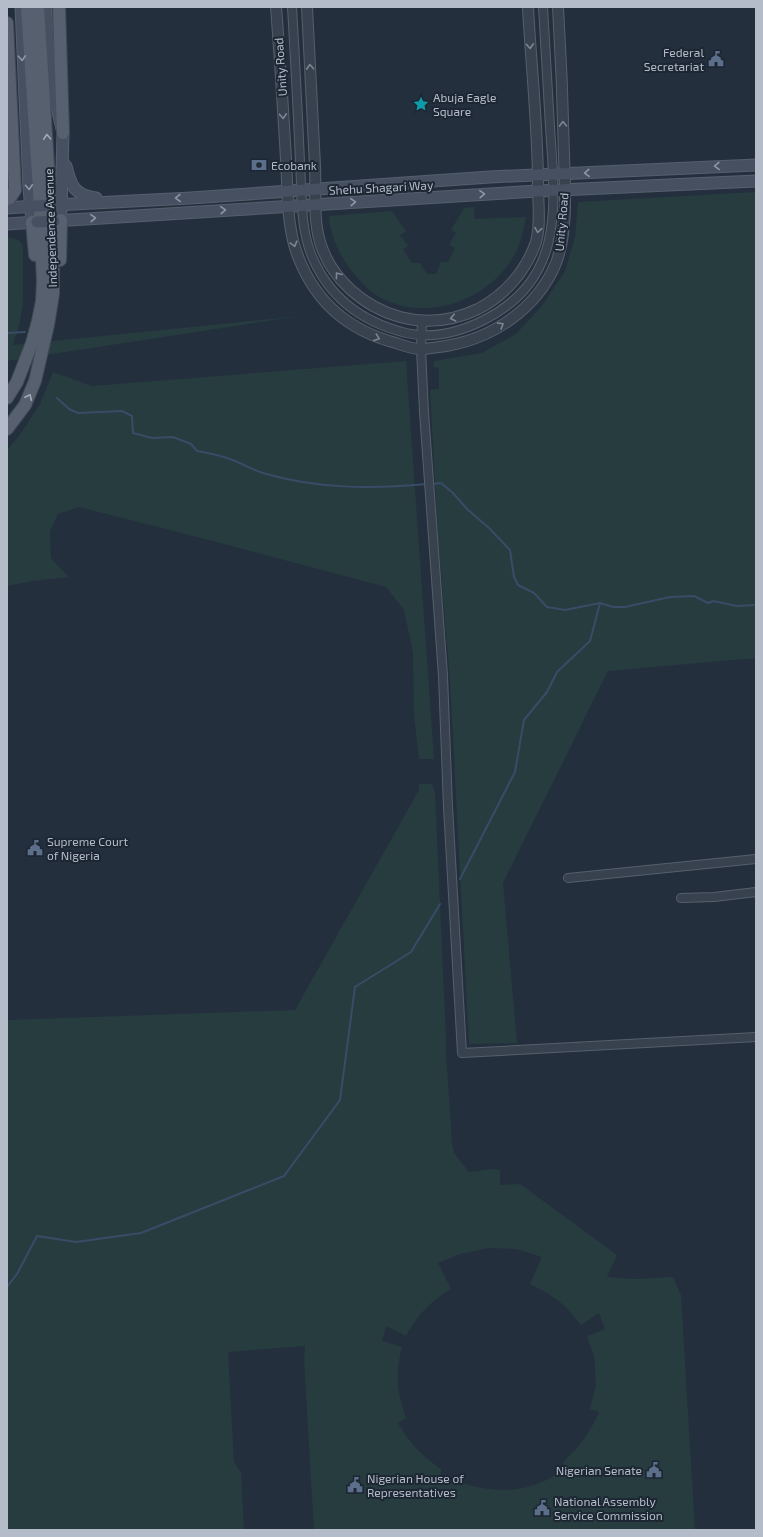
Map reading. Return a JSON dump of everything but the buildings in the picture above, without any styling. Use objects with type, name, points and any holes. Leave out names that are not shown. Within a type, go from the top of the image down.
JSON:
[{"type":"main road","name":"Independence Avenue","points":[[21,7],[34,222]]},
{"type":"main road","name":"Independence Avenue","points":[[7,429],[25,405],[35,381],[48,325],[53,281],[47,137],[35,15],[27,7]]},
{"type":"main road","name":"Independence Avenue","points":[[45,7],[54,95],[62,133],[63,148],[58,220]]},
{"type":"main road","points":[[59,12],[62,133]]},
{"type":"main road","name":"Independence Avenue","points":[[7,398],[17,382],[26,362],[38,321],[43,281],[39,190],[35,15]]},
{"type":"main road","points":[[7,24],[10,58],[15,190],[10,198],[7,199]]},
{"type":"main road","points":[[63,148],[69,177],[75,190],[87,197],[108,201]]},
{"type":"main road","name":"Shehu Shagari Way","points":[[7,208],[108,201],[191,198],[288,190],[538,175],[756,165]]},
{"type":"main road","name":"Shehu Shagari Way","points":[[7,224],[316,204],[756,180]]},
{"type":"main road","points":[[35,381],[48,352],[56,322],[60,287],[58,220]]},
{"type":"main road","points":[[17,382],[31,324],[35,291],[34,222]]},
{"type":"street","name":"Unity Road","points":[[276,7],[289,206],[293,240],[298,256],[310,283],[319,295],[341,318],[377,338],[421,349],[458,344],[480,337],[500,327],[516,317],[540,292],[556,262],[561,245],[564,210],[559,191]]},
{"type":"street","name":"Unity Road","points":[[292,7],[303,205],[310,252],[325,280],[344,302],[372,322],[421,335],[455,331],[474,325],[492,316],[507,306],[528,284],[544,257],[550,241],[552,223],[559,191],[562,86],[558,7]]},
{"type":"street","name":"Unity Road","points":[[307,7],[315,189],[320,242],[334,269],[350,289],[372,306],[384,312],[422,321],[454,318],[470,313],[486,305],[518,277],[529,258],[536,241],[539,223],[538,175],[528,7]]},
{"type":"street","name":"Unity Road","points":[[543,7],[559,174]]},
{"type":"street","points":[[422,321],[421,349],[424,427],[445,721],[448,807],[462,1053],[756,1036]]},
{"type":"street","points":[[568,878],[756,859]]},
{"type":"street","points":[[681,898],[714,897],[756,892]]},
{"type":"green space","points":[[756,192],[756,658],[608,671],[503,883],[517,1043],[469,1044],[450,681],[438,537],[430,390],[439,389],[439,368],[433,367],[434,361],[482,353],[516,334],[541,307],[565,271],[575,237],[578,202]]},
{"type":"green space","points":[[474,207],[474,219],[526,217],[518,248],[504,269],[490,284],[472,296],[453,304],[433,308],[412,308],[392,303],[370,291],[350,269],[342,257],[333,237],[329,216],[392,211],[406,231],[400,235],[408,246],[403,249],[412,263],[420,263],[427,274],[436,274],[441,262],[448,262],[455,248],[449,245],[456,233],[451,230],[464,208]]},
{"type":"green space","points":[[7,237],[21,242],[23,247],[23,302],[20,322],[13,345],[300,316],[7,361]]},
{"type":"green space","points":[[406,361],[434,759],[419,759],[414,716],[413,653],[404,610],[386,587],[79,507],[58,514],[50,531],[51,558],[69,577],[32,581],[7,586],[7,450],[19,436],[40,404],[53,372],[92,386]]},
{"type":"green space","points":[[419,784],[432,784],[435,792],[446,1052],[452,1143],[454,1153],[469,1172],[494,1169],[500,1170],[500,1185],[520,1184],[617,1255],[607,1277],[634,1279],[673,1277],[681,1295],[695,1530],[314,1530],[304,1360],[305,1346],[228,1352],[234,1462],[241,1473],[244,1530],[7,1530],[7,1020],[295,1010],[419,790]],"holes":[[[489,1248],[517,1249],[542,1257],[530,1284],[558,1301],[570,1311],[581,1325],[599,1313],[605,1329],[587,1336],[594,1356],[596,1384],[590,1409],[599,1412],[584,1439],[575,1451],[563,1462],[566,1469],[546,1480],[527,1487],[502,1490],[489,1489],[476,1487],[440,1474],[442,1470],[412,1444],[398,1423],[406,1418],[398,1383],[398,1366],[402,1347],[382,1341],[386,1326],[406,1336],[415,1321],[425,1309],[451,1289],[438,1263],[460,1254]]]},
{"type":"waterway","points":[[7,333],[25,332]]},
{"type":"waterway","points":[[57,398],[69,409],[78,413],[122,411],[132,416],[133,433],[152,438],[173,437],[191,444],[197,451],[226,458],[260,472],[283,478],[324,485],[365,487],[427,484]]},
{"type":"waterway","points":[[431,484],[441,483],[453,493],[467,509],[489,528],[510,550],[514,577],[518,585],[534,593],[547,607],[565,610],[600,603],[613,607],[625,607],[670,597],[694,596],[708,603],[713,601],[737,606],[756,605]]},
{"type":"waterway","points":[[460,879],[515,772],[524,720],[547,692],[557,672],[590,641],[600,603]]},
{"type":"waterway","points":[[7,1287],[17,1274],[37,1236],[76,1242],[141,1233],[284,1176],[340,1100],[355,987],[411,952],[440,904]]},
{"type":"place","name":"Federal Secretariat","points":[[716,59]]},
{"type":"place","name":"Abuja Eagle Square","points":[[421,104]]},
{"type":"place","name":"Ecobank","points":[[259,165]]},
{"type":"place","name":"Supreme Court of Nigeria","points":[[35,848]]},
{"type":"place","name":"Nigerian Senate","points":[[654,1470]]},
{"type":"place","name":"Nigerian House of Representatives","points":[[355,1485]]},
{"type":"place","name":"National Assembly Service Commission","points":[[542,1508]]}]
